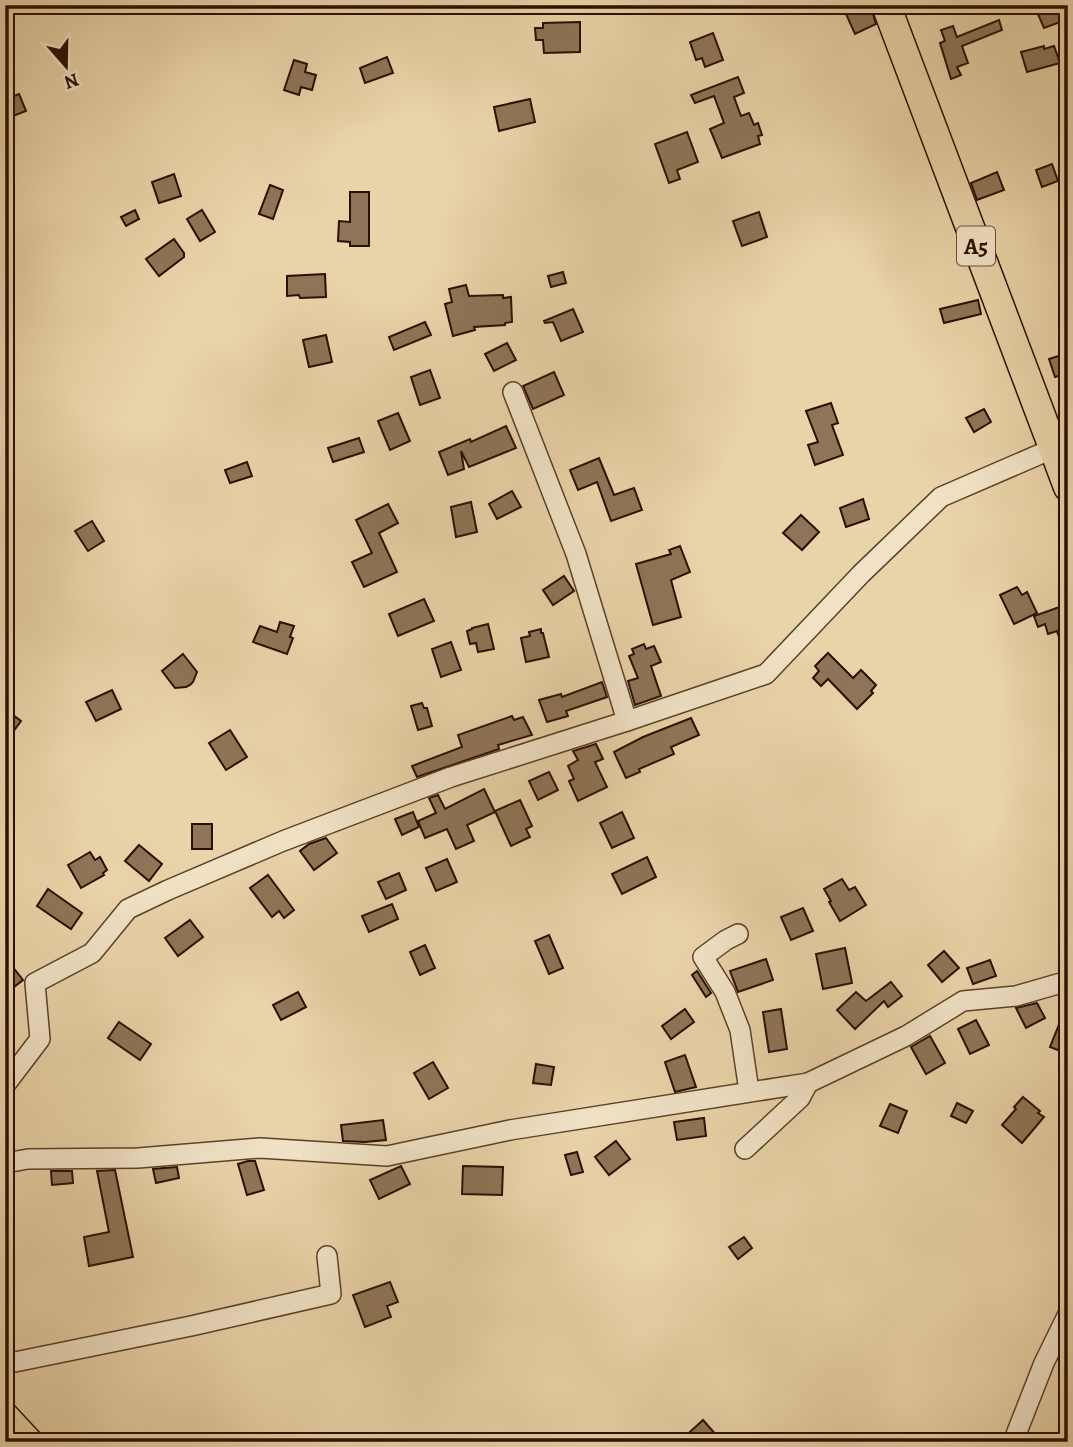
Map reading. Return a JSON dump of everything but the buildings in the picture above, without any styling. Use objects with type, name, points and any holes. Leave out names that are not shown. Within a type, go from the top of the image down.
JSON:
[{"type":"highway","name":"A5","points":[[886,5],[1068,487]]},
{"type":"main road","points":[[5,1414],[31,1442]]},
{"type":"street","points":[[513,392],[576,554],[627,721]]},
{"type":"street","points":[[5,1085],[40,1039],[35,983],[92,953],[128,909],[284,841],[451,777],[766,674],[861,574],[942,497],[1052,449]]},
{"type":"street","points":[[738,934],[703,957],[725,992],[740,1030],[749,1091]]},
{"type":"street","points":[[5,1163],[28,1159],[138,1158],[260,1148],[387,1157],[510,1130],[808,1083],[906,1037],[963,1001],[1016,996],[1068,981]]},
{"type":"street","points":[[745,1150],[800,1098],[808,1083]]},
{"type":"street","points":[[5,1364],[331,1294],[327,1255]]},
{"type":"street","points":[[1013,1442],[1044,1363],[1068,1314]]}]
